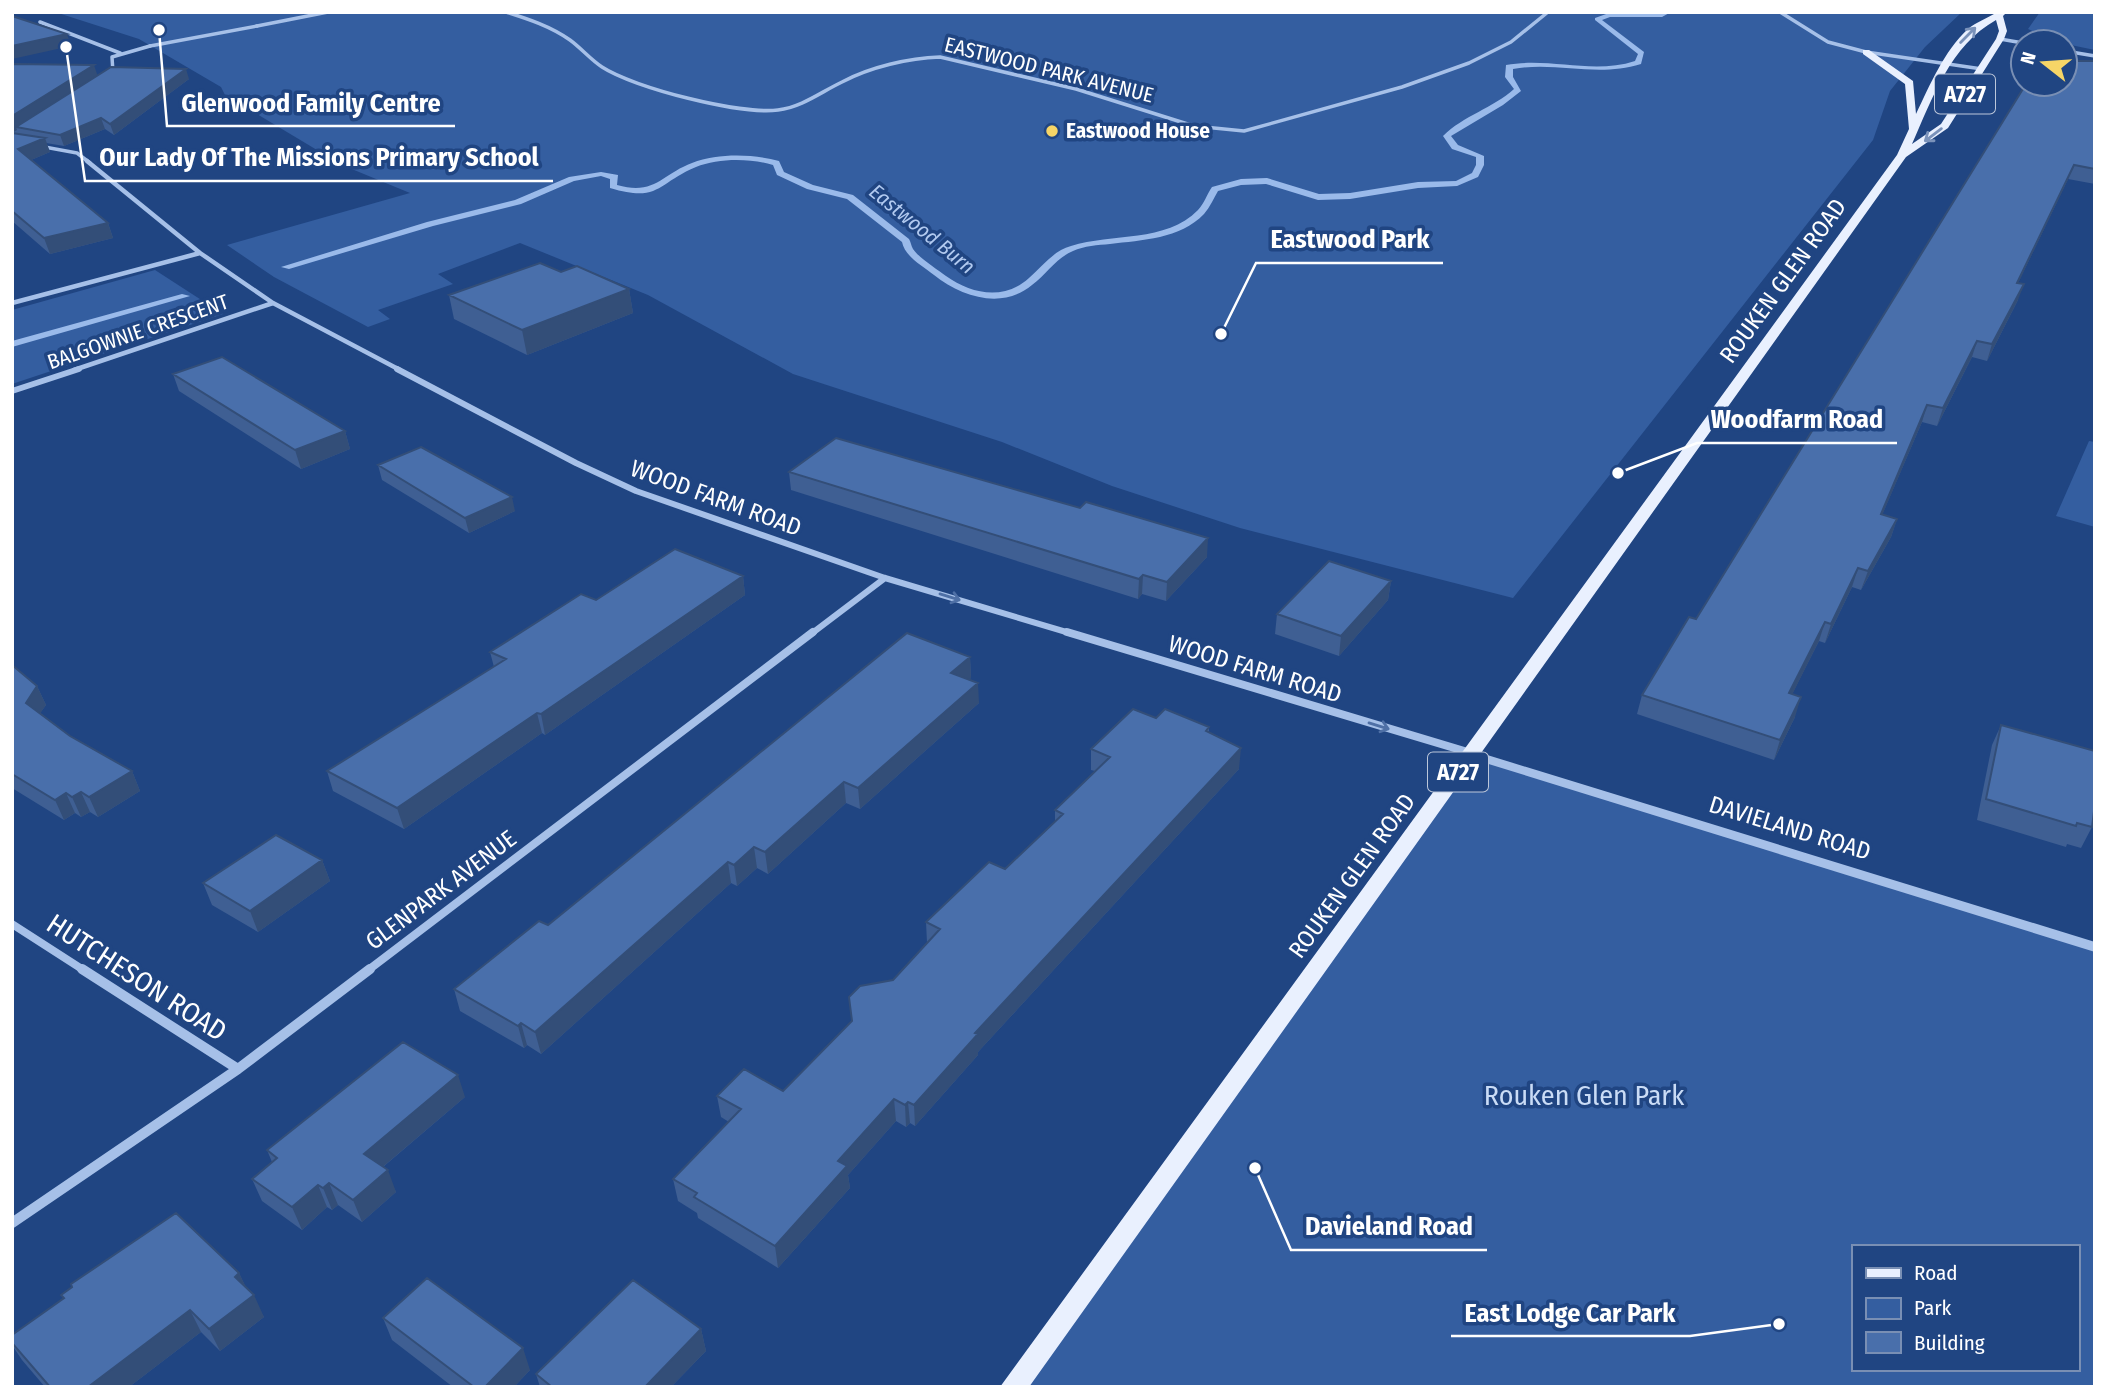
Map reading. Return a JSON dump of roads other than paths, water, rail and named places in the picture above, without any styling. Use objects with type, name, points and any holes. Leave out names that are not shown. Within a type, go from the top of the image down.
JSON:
[{"type":"main road","name":"ROUKEN GLEN ROAD","points":[[1013,1387],[1902,155],[1945,64],[1972,30],[2001,14],[2003,31],[2000,40],[1945,126],[1902,155]]},
{"type":"main road","points":[[1866,52],[1910,82],[1912,131]]},
{"type":"street","points":[[103,79],[115,72],[112,57],[120,53],[328,12]]},
{"type":"street","name":"EASTWOOD PARK AVENUE","points":[[506,12],[543,24],[569,39],[603,68],[632,81],[669,93],[756,110],[778,110],[799,104],[845,80],[917,58],[940,57],[1102,96],[1194,126],[1244,131],[1402,86],[1469,63],[1511,42],[1548,12]]},
{"type":"street","points":[[1780,12],[1828,42],[1866,52],[1982,69]]},
{"type":"street","points":[[40,22],[120,53]]},
{"type":"street","points":[[2000,40],[2009,41]]},
{"type":"street","name":"WOOD FARM ROAD","points":[[25,143],[77,153],[200,254],[273,303],[576,463],[636,491],[885,578],[1471,754]]},
{"type":"street","points":[[12,303],[200,254]]},
{"type":"street","name":"BALGOWNIE CRESCENT","points":[[12,391],[273,303]]},
{"type":"street","name":"GLENPARK AVENUE","points":[[12,1223],[238,1069],[885,578]]},
{"type":"street","name":"DAVIELAND ROAD","points":[[1471,754],[2095,947]]},
{"type":"street","name":"HUTCHESON ROAD","points":[[12,924],[238,1069]]},
{"type":"waterway","name":"Eastwood Burn","points":[[286,267],[430,224],[518,202],[572,179],[601,174],[615,177],[613,186],[644,191],[660,186],[694,165],[743,158],[776,163],[780,173],[810,187],[850,197],[906,241],[908,250],[957,287],[978,295],[1006,294],[1028,284],[1049,263],[1070,249],[1085,244],[1157,235],[1189,223],[1205,207],[1215,189],[1241,182],[1267,181],[1318,197],[1350,196],[1418,185],[1457,183],[1475,175],[1480,165],[1480,156],[1455,147],[1447,136],[1464,123],[1501,103],[1518,89],[1509,77],[1509,67],[1542,64],[1607,69],[1638,62],[1642,53],[1597,19],[1609,15],[1662,15],[1668,12]]},
{"type":"waterway","points":[[12,344],[185,296]]},
{"type":"place","name":"Glenwood Family Centre","points":[[159,30]]},
{"type":"place","name":"Our Lady Of The Missions Primary School","points":[[66,47]]},
{"type":"place","name":"Eastwood House","points":[[1052,131]]},
{"type":"place","name":"Eastwood Park","points":[[1221,334]]},
{"type":"place","name":"Woodfarm Road","points":[[1618,473]]},
{"type":"place","name":"Davieland Road","points":[[1255,1168]]},
{"type":"place","name":"East Lodge Car Park","points":[[1779,1324]]},
{"type":"park label","name":"Rouken Glen Park","points":[[1584,1095]]}]
